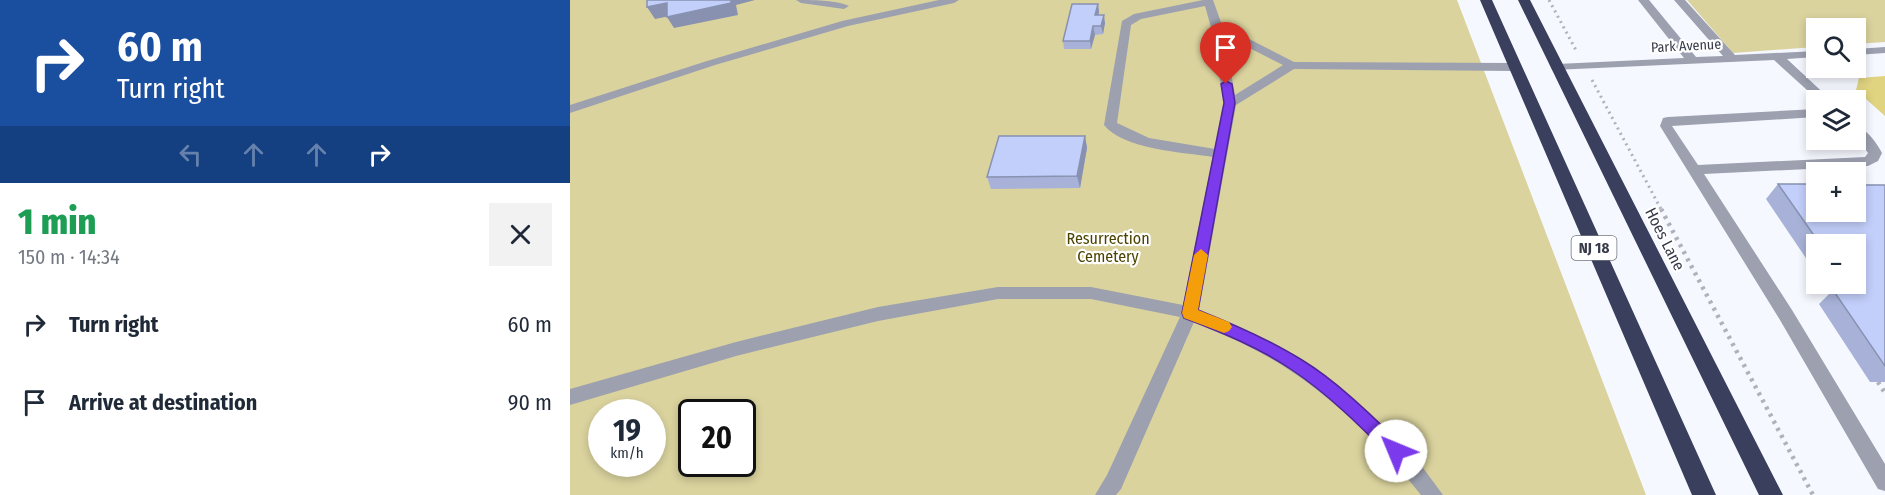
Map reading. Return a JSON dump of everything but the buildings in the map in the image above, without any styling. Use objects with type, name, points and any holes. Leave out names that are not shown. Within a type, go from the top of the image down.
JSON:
[{"type":"highway","name":"NJ 18","points":[[1486,0],[1704,495]]},
{"type":"highway","name":"Hoes Lane","points":[[1524,0],[1772,495]]},
{"type":"street","points":[[801,0],[844,3],[846,23]]},
{"type":"street","points":[[570,109],[711,63],[846,23],[954,0]]},
{"type":"street","points":[[1643,0],[1693,61]]},
{"type":"street","points":[[1679,0],[1732,59]]},
{"type":"street","points":[[1105,495],[1114,482],[1190,313],[1230,103],[1217,27],[1209,1],[1138,15],[1126,23],[1110,125],[1120,133],[1141,140],[1220,154]]},
{"type":"street","points":[[1217,27],[1292,65],[1514,67]]},
{"type":"street","points":[[1866,51],[1885,50]]},
{"type":"street","name":"Park Avenue","points":[[1557,68],[1806,55]]},
{"type":"street","points":[[1778,57],[1814,90]]},
{"type":"street","points":[[1230,103],[1292,65]]},
{"type":"street","points":[[1806,114],[1668,121],[1666,126],[1786,315],[1885,482]]},
{"type":"street","points":[[1695,170],[1868,160],[1880,154],[1866,140]]},
{"type":"street","points":[[570,397],[779,338],[878,314],[998,293],[1090,293],[1190,313],[1266,347],[1298,366],[1364,419],[1411,466],[1432,495]]},
{"type":"path","points":[[1549,0],[1813,495]]},
{"type":"path","points":[[1878,382],[1885,393]]},
{"type":"green space","name":"Resurrection Cemetery","points":[[570,0],[1457,0],[1646,495],[570,495]]},
{"type":"green space","points":[[1687,0],[1885,0],[1885,42],[1866,43],[1866,18],[1806,18],[1806,48],[1733,53]]},
{"type":"shaded area","points":[[1885,76],[1885,116],[1866,99],[1866,90],[1856,90],[1859,78]]},
{"type":"slow traffic","points":[[1201,255],[1190,313],[1224,327]]},
{"type":"route","points":[[1226,84],[1230,103],[1190,313],[1266,347],[1298,366],[1364,419],[1396,451]]}]
